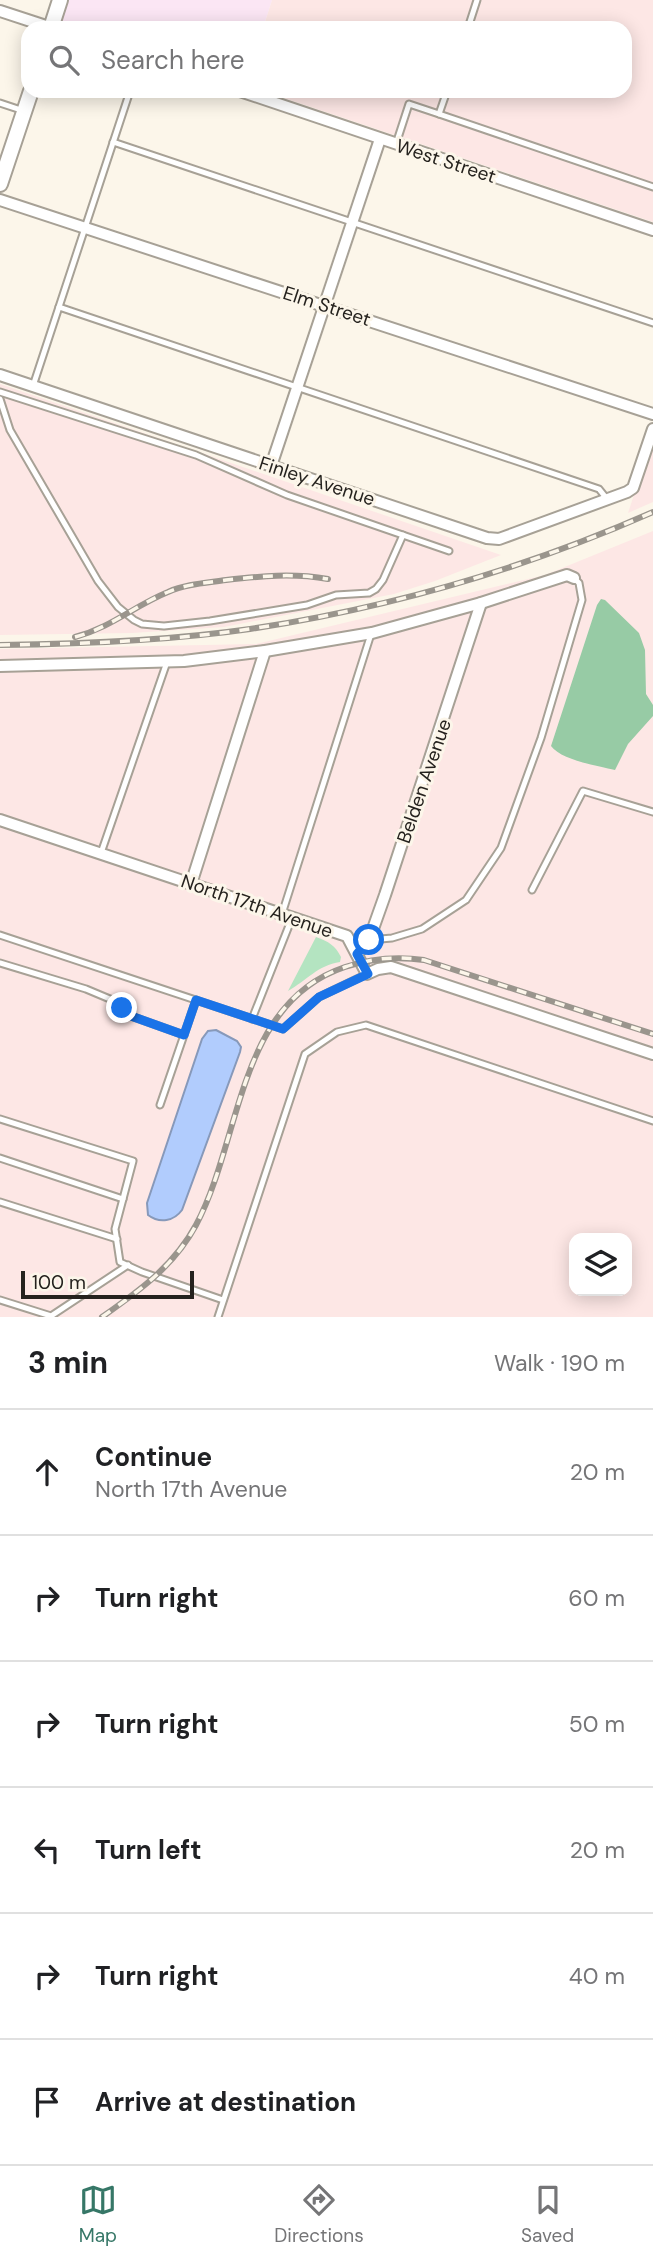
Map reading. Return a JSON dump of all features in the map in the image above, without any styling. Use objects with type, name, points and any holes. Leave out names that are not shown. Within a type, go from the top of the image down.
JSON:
[{"type":"street","points":[[53,21],[60,0]]},
{"type":"street","points":[[0,11],[30,21]]},
{"type":"street","points":[[0,184],[29,98]]},
{"type":"street","name":"West Street","points":[[260,98],[653,230]]},
{"type":"street","points":[[271,466],[380,139]]},
{"type":"street","name":"Elm Street","points":[[0,200],[653,414]]},
{"type":"street","name":"Finley Avenue","points":[[0,375],[492,539],[504,538],[633,488],[653,429]]},
{"type":"street","points":[[0,666],[167,662],[265,651],[372,633],[481,603],[566,575],[573,578]]},
{"type":"street","name":"Belden Avenue","points":[[357,954],[369,940],[481,603]]},
{"type":"street","points":[[191,884],[265,651]]},
{"type":"street","name":"North 17th Avenue","points":[[0,820],[347,936],[368,974]]},
{"type":"street","points":[[368,974],[391,967],[653,1054]]},
{"type":"lane","points":[[470,21],[477,0]]},
{"type":"lane","points":[[33,386],[128,98]]},
{"type":"lane","points":[[439,114],[445,98]]},
{"type":"lane","points":[[0,103],[24,111]]},
{"type":"lane","points":[[396,144],[409,104],[653,187]]},
{"type":"lane","points":[[113,142],[653,323]]},
{"type":"lane","points":[[59,307],[599,489],[607,499]]},
{"type":"lane","points":[[0,393],[196,455],[287,495],[449,551]]},
{"type":"lane","points":[[0,399],[10,429],[98,581],[118,607],[142,624],[164,626],[210,621],[307,606],[336,595],[369,593],[383,580],[403,535]]},
{"type":"lane","points":[[369,940],[392,938],[422,929],[466,900],[501,848],[541,738],[582,600],[579,583],[573,578]]},
{"type":"lane","points":[[252,1019],[287,916],[372,633]]},
{"type":"lane","points":[[101,853],[167,662]]},
{"type":"lane","points":[[531,890],[583,790],[653,812]]},
{"type":"lane","points":[[0,935],[283,1029],[319,997],[368,974]]},
{"type":"lane","points":[[0,963],[86,989],[117,1002],[131,1016],[184,1035]]},
{"type":"lane","points":[[160,1105],[196,1000]]},
{"type":"lane","points":[[218,1317],[305,1054],[337,1032],[366,1025],[653,1121]]},
{"type":"lane","points":[[0,1119],[133,1161],[115,1230],[120,1262],[223,1300]]},
{"type":"lane","points":[[0,1158],[123,1199]]},
{"type":"lane","points":[[0,1202],[117,1239]]},
{"type":"lane","points":[[0,1300],[51,1316],[128,1265]]},
{"type":"shaded area","points":[[68,0],[272,0],[265,21],[60,21]]},
{"type":"shaded area","points":[[272,0],[653,0],[653,222],[284,98],[632,98],[632,21],[265,21]]},
{"type":"shaded area","points":[[0,384],[501,555],[394,594],[224,627],[132,633],[0,635]]},
{"type":"shaded area","points":[[653,437],[653,502],[628,513]]},
{"type":"shaded area","points":[[653,531],[653,1317],[0,1317],[0,649],[256,644],[545,575]]},
{"type":"green space","points":[[601,599],[639,633],[645,650],[646,694],[653,705],[653,716],[628,744],[615,770],[571,759],[551,746]]},
{"type":"green space","points":[[316,937],[334,947],[341,957],[340,962],[319,970],[288,991]]},
{"type":"water","points":[[216,1030],[237,1041],[241,1047],[240,1052],[182,1210],[171,1219],[157,1220],[148,1215],[147,1203],[202,1039],[208,1031]]},
{"type":"railway","points":[[0,645],[94,643],[188,636],[250,629],[353,610],[505,569],[653,512]]},
{"type":"railway","points":[[75,637],[100,628],[168,592],[189,585],[277,576],[328,579]]},
{"type":"railway","points":[[102,1317],[155,1277],[187,1240],[211,1191],[247,1077],[263,1042],[283,1010],[309,985],[345,967],[374,960],[424,960],[653,1034]]},
{"type":"route","points":[[122,1008],[131,1016],[184,1035],[196,1000],[283,1029],[319,997],[368,974],[357,954],[369,940]]}]
